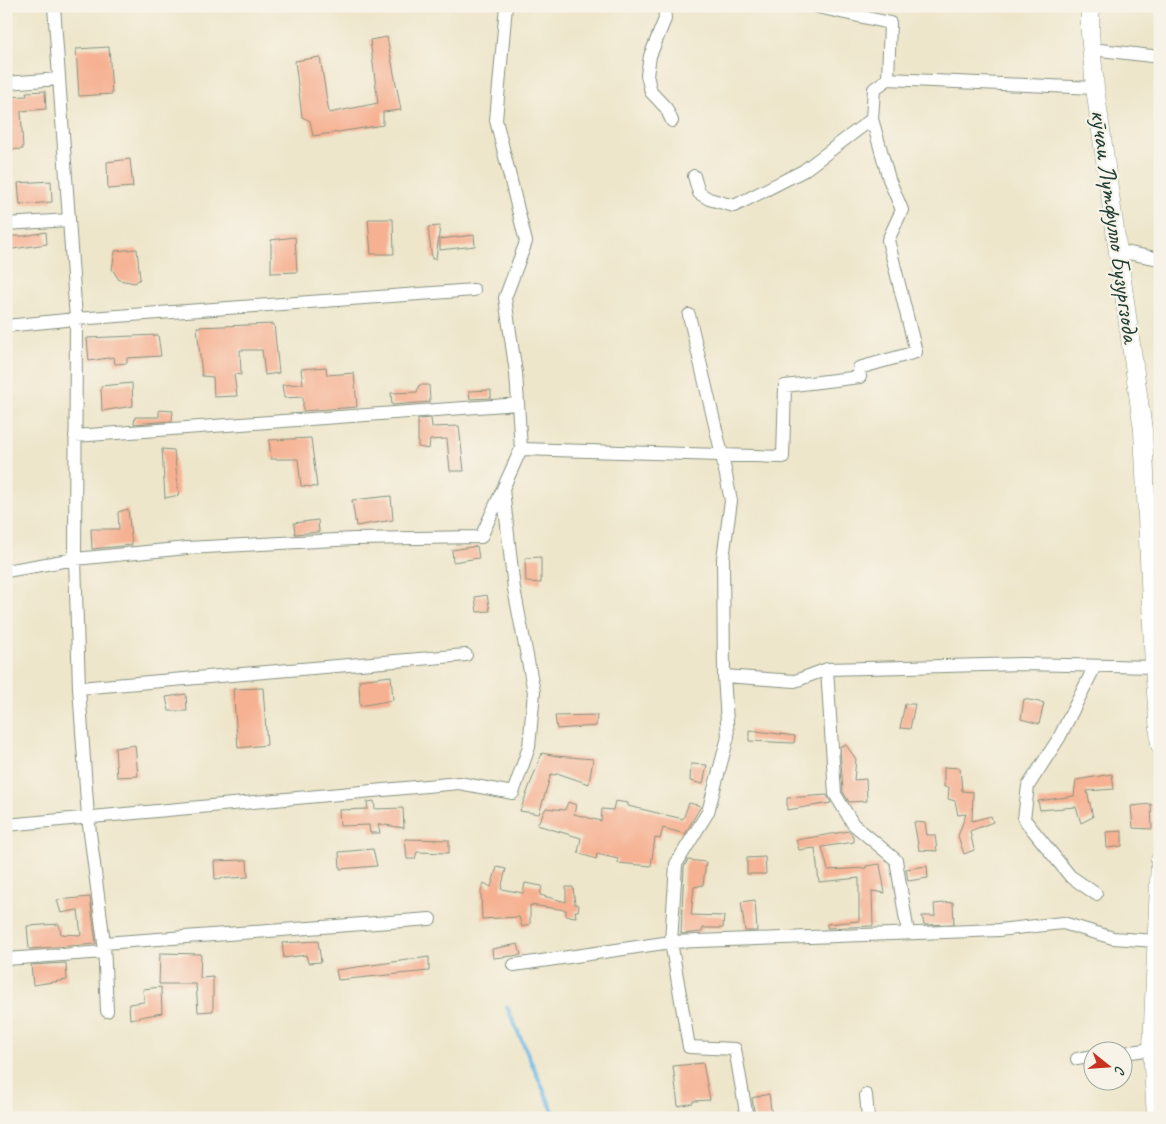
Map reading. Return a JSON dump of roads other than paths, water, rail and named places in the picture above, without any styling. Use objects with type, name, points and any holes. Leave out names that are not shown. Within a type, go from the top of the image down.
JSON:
[{"type":"main road","name":"кӯчаи Лутфулло Бузургзода","points":[[1090,6],[1095,88],[1143,430],[1154,667],[1160,745]]},
{"type":"main road","points":[[1156,1118],[1152,1049],[1160,860]]},
{"type":"street","points":[[54,6],[76,319],[75,559],[79,688],[88,817],[104,948],[107,1011]]},
{"type":"street","points":[[6,571],[75,559],[187,548],[354,539],[481,537],[521,449],[516,373],[505,298],[526,242],[496,120],[506,6]]},
{"type":"street","points":[[664,6],[665,19],[650,56],[647,75],[651,92],[666,108],[672,121]]},
{"type":"street","points":[[818,7],[890,23],[888,79]]},
{"type":"street","points":[[1092,49],[1160,57]]},
{"type":"street","points":[[6,83],[59,79]]},
{"type":"street","points":[[521,449],[783,457],[786,386],[860,377],[859,368],[916,352],[888,240],[902,210],[889,179],[872,119],[874,88],[888,79],[1095,88]]},
{"type":"street","points":[[694,176],[698,193],[709,199],[734,206],[803,171],[872,119]]},
{"type":"street","points":[[6,224],[69,220]]},
{"type":"street","points":[[1118,251],[1160,259]]},
{"type":"street","points":[[6,326],[76,319],[474,290]]},
{"type":"street","points":[[690,315],[731,501],[723,558],[724,676],[728,737],[708,812],[676,864],[671,942],[689,1047],[735,1049],[747,1118]]},
{"type":"street","points":[[75,436],[518,404]]},
{"type":"street","points":[[6,824],[459,783],[514,793],[529,747],[534,692],[514,589],[502,489]]},
{"type":"street","points":[[79,688],[466,655]]},
{"type":"street","points":[[724,676],[795,681],[827,669],[1024,664],[1154,667]]},
{"type":"street","points":[[1095,666],[1059,738],[1028,786],[1024,819],[1070,876],[1096,894]]},
{"type":"street","points":[[827,669],[835,794],[853,824],[896,860],[908,934]]},
{"type":"street","points":[[6,959],[104,948],[430,919]]},
{"type":"street","points":[[514,965],[671,942],[999,930],[1063,922],[1113,938],[1156,941]]},
{"type":"street","points":[[1134,1052],[1152,1049]]},
{"type":"street","points":[[1077,1058],[1084,1057]]},
{"type":"street","points":[[866,1095],[868,1118]]},
{"type":"waterway","points":[[507,1007],[556,1118]]}]
